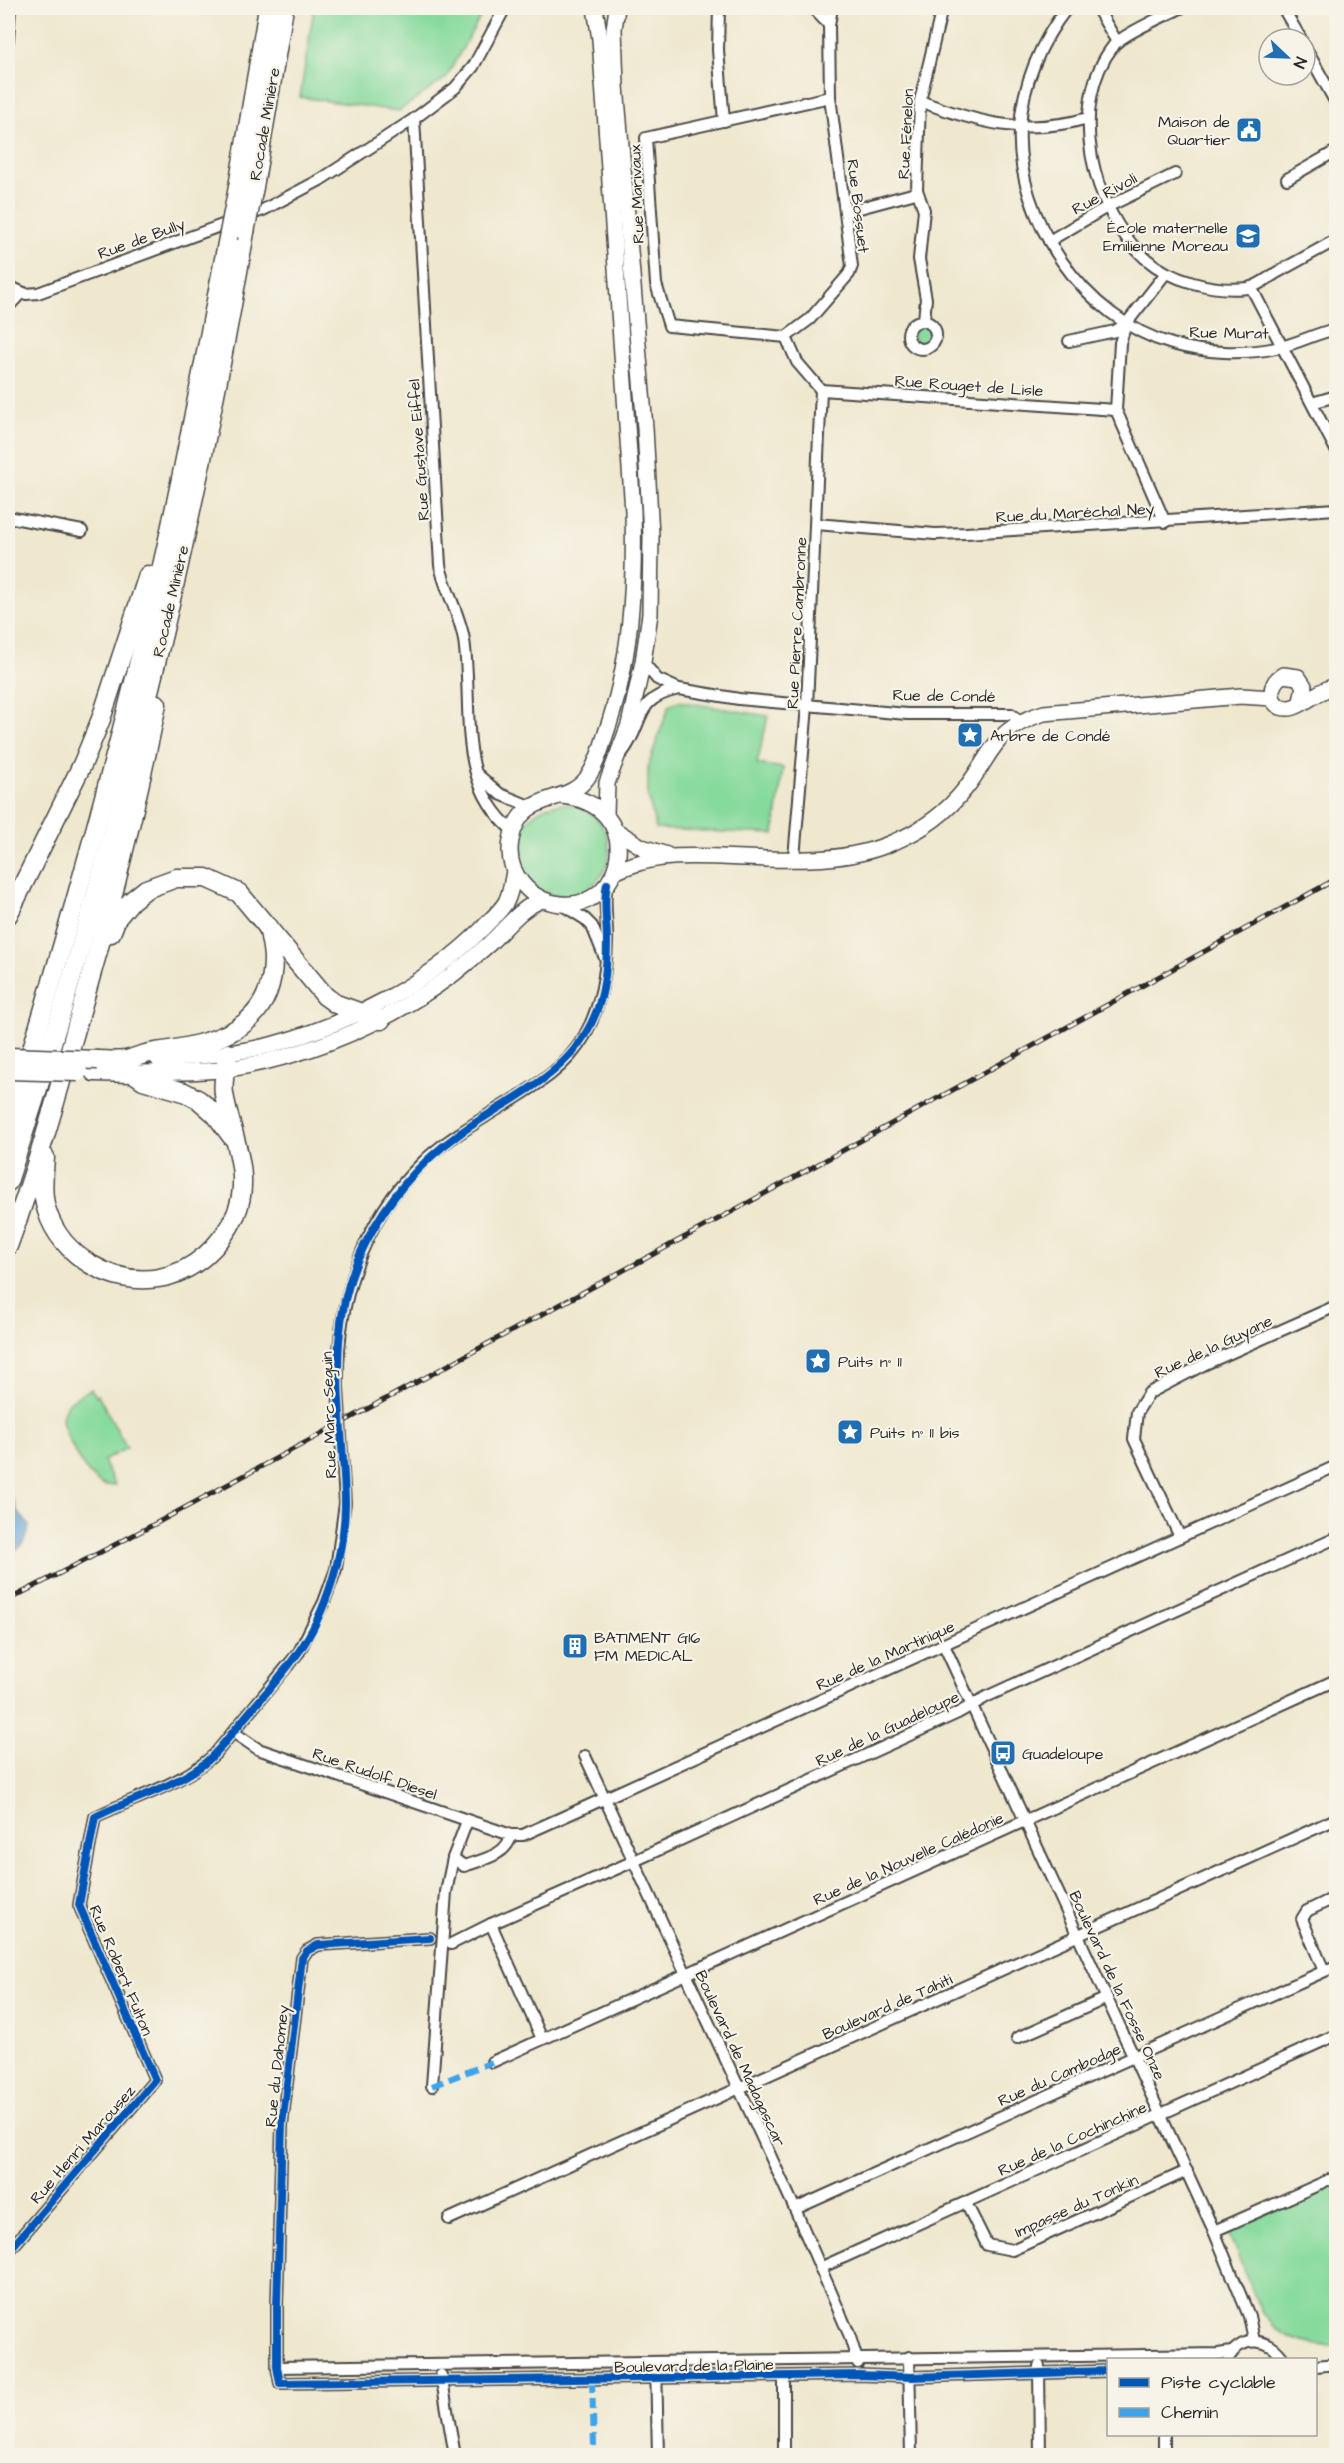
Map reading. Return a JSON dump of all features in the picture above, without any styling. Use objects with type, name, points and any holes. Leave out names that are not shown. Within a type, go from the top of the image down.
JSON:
[{"type":"highway","name":"Rocade Minière","points":[[246,187],[268,8]]},
{"type":"highway","name":"Rocade Minière","points":[[8,1182],[101,874],[179,563],[208,428],[246,187],[284,8]]},
{"type":"highway","name":"Rocade Minière","points":[[8,1129],[85,872],[141,658],[237,235]]},
{"type":"highway","points":[[8,915],[82,765],[147,582],[160,532],[172,519]]},
{"type":"highway","points":[[8,1246],[45,1137],[95,964],[137,802],[161,683],[179,563]]},
{"type":"highway","points":[[95,964],[103,954],[117,918],[130,901],[146,889],[176,878],[206,878],[239,893],[325,996],[336,1004],[381,1020]]},
{"type":"highway","points":[[131,1066],[138,1054],[212,1041],[240,1027],[255,1013],[266,995],[271,978],[273,958],[267,925]]},
{"type":"highway","points":[[8,1057],[96,1066]]},
{"type":"highway","points":[[45,1137],[43,1196],[54,1227],[72,1251],[90,1264],[126,1278],[158,1278],[181,1271],[202,1259],[218,1244],[237,1211],[242,1172],[224,1092],[227,1061]]},
{"type":"highway","points":[[8,1070],[131,1066],[143,1080],[168,1086],[199,1100],[215,1114],[237,1144]]},
{"type":"main road","points":[[595,8],[600,39],[633,500],[635,578],[622,681],[598,756],[588,778],[577,789],[561,796],[546,798],[522,815],[513,831],[510,856],[514,871],[521,883],[542,900],[561,904],[582,902],[600,891],[611,878],[646,860],[667,855],[794,858],[834,857],[865,852],[896,842],[919,830],[940,815],[964,790],[1000,736],[1021,721],[1044,713],[1272,692]]},
{"type":"main road","points":[[606,814],[607,783],[629,725],[643,662],[650,614],[651,535],[644,416],[616,86],[614,29],[617,8]]},
{"type":"main road","points":[[1283,675],[1293,675],[1302,681],[1332,687],[1292,708],[1280,706],[1272,692],[1274,681],[1283,675]]},
{"type":"main road","points":[[1301,702],[1305,692],[1302,681]]},
{"type":"main road","points":[[561,796],[585,800],[606,814],[615,830],[618,851],[611,878]]},
{"type":"main road","points":[[615,830],[642,847],[667,855]]},
{"type":"main road","points":[[227,1061],[296,1038],[358,1013],[401,991],[438,966],[474,937],[505,904],[512,887],[514,871]]},
{"type":"main road","points":[[131,1066],[227,1061],[303,1052],[343,1037],[381,1020],[430,990],[490,943],[521,911],[542,900]]},
{"type":"street","points":[[8,40],[9,8]]},
{"type":"street","name":"Rue de Bully","points":[[21,292],[38,293],[290,198],[414,119],[466,77],[505,8]]},
{"type":"street","points":[[719,8],[718,50],[724,121]]},
{"type":"street","points":[[813,8],[829,26]]},
{"type":"street","name":"Rue Bossuet","points":[[786,337],[810,318],[849,274],[852,266],[830,97],[829,26],[832,8]]},
{"type":"street","name":"Rue Fénelon","points":[[845,212],[912,194],[917,190],[920,101],[942,8]]},
{"type":"street","name":"Rue Murat","points":[[1067,8],[1052,27],[1039,53],[1030,77],[1020,128],[1022,163],[1036,211],[1049,241],[1082,288],[1126,324],[1165,342],[1202,350],[1252,351],[1282,346],[1336,329]]},
{"type":"street","points":[[1097,8],[1117,42]]},
{"type":"street","points":[[1181,8],[1117,42],[1097,76],[1090,100],[1088,118],[1092,161],[1107,207],[1128,239],[1166,273],[1185,280],[1230,289],[1251,287],[1336,240]]},
{"type":"street","points":[[1283,8],[1294,27]]},
{"type":"street","points":[[1317,69],[1336,104]]},
{"type":"street","name":"Rue Marivaux","points":[[786,337],[669,326],[656,284],[646,138],[830,97]]},
{"type":"street","points":[[920,101],[986,122],[1020,128],[1042,128],[1088,118]]},
{"type":"street","name":"Rue Gustave Eiffel","points":[[414,119],[440,565],[447,593],[458,617],[464,640],[472,758],[476,774],[487,804],[513,831]]},
{"type":"street","points":[[1287,179],[1336,151]]},
{"type":"street","name":"Rue Rivoli","points":[[1049,241],[1107,207],[1175,174]]},
{"type":"street","points":[[917,190],[924,210],[919,259],[926,299],[924,320]]},
{"type":"street","points":[[1165,522],[1116,410],[1119,343],[1126,324],[1166,273]]},
{"type":"street","points":[[8,286],[21,292],[8,307]]},
{"type":"street","points":[[1251,287],[1336,450]]},
{"type":"street","points":[[1070,341],[1115,331],[1126,324]]},
{"type":"street","points":[[786,337],[797,362],[821,390]]},
{"type":"street","name":"Rue Rouget de Lisle","points":[[821,390],[1116,410]]},
{"type":"street","name":"Rue Pierre Cambronne","points":[[794,858],[807,706],[821,390]]},
{"type":"street","points":[[1312,403],[1336,396]]},
{"type":"street","name":"Rue du Maréchal Ney","points":[[816,524],[935,534],[1165,522],[1336,509]]},
{"type":"street","points":[[8,517],[82,531]]},
{"type":"street","name":"Rue de Condé","points":[[643,662],[657,679],[679,689],[739,699],[907,714],[1011,714],[1021,721]]},
{"type":"street","name":"Rue de Condé","points":[[616,759],[632,740],[641,711],[648,702],[656,695],[679,689]]},
{"type":"street","points":[[476,774],[500,794],[532,807]]},
{"type":"street","name":"Rue Marc Seguin","points":[[233,1732],[299,1652],[324,1602],[336,1569],[345,1503],[337,1351],[346,1295],[353,1271],[387,1205],[422,1163],[458,1134],[540,1082],[572,1054],[596,1014],[604,982],[607,942],[605,895],[611,878]]},
{"type":"street","name":"Rue Marc Seguin","points":[[561,904],[592,926],[605,958]]},
{"type":"street","name":"Rue de la Guyane","points":[[1180,1537],[1134,1439],[1137,1412],[1149,1393],[1203,1365],[1336,1306]]},
{"type":"street","name":"Rue de la Martinique","points":[[511,1835],[523,1835],[1336,1466]]},
{"type":"street","name":"Rue de la Guadeloupe","points":[[451,1944],[1336,1538]]},
{"type":"street","name":"Boulevard de la Fosse Onze","points":[[944,1645],[1214,2231],[1249,2316],[1254,2341]]},
{"type":"street","name":"Rue de la Nouvelle Calédonie","points":[[492,2061],[1026,1822],[1336,1680]]},
{"type":"street","name":"Rue Rudolf Diesel","points":[[233,1732],[254,1747],[511,1835]]},
{"type":"street","name":"Rue Robert Fulton","points":[[155,2080],[79,1905],[95,1817],[187,1776],[215,1754],[233,1732]]},
{"type":"street","name":"Boulevard de Madagascar","points":[[585,1756],[795,2209],[858,2359],[859,2376]]},
{"type":"street","name":"Boulevard de Tahiti","points":[[449,2219],[1336,1819]]},
{"type":"street","points":[[432,2086],[441,1945],[447,1892],[453,1858],[467,1821]]},
{"type":"street","points":[[453,1858],[464,1866],[474,1863],[502,1851],[510,1843],[511,1835]]},
{"type":"street","points":[[1324,1971],[1302,1919],[1307,1911],[1336,1897]]},
{"type":"street","points":[[491,1924],[542,2039]]},
{"type":"street","name":"Rue du Dahomey","points":[[280,2383],[277,2367],[282,2125],[302,1958],[307,1951],[318,1945],[430,1938]]},
{"type":"street","name":"Rue du Cambodge","points":[[795,2209],[1336,1966]]},
{"type":"street","points":[[1017,2038],[1107,1998]]},
{"type":"street","name":"Rue de la Cochinchine","points":[[820,2268],[1336,2036]]},
{"type":"street","name":"Rue Henri Marousez","points":[[8,2252],[155,2080]]},
{"type":"street","name":"Impasse du Tonkin","points":[[966,2203],[987,2245],[1012,2250],[1186,2171]]},
{"type":"street","points":[[1214,2231],[1336,2177]]},
{"type":"street","points":[[1230,2356],[1246,2343],[1254,2341],[1272,2345],[1282,2358]]},
{"type":"street","name":"Boulevard de la Plaine","points":[[277,2367],[974,2356],[1163,2357],[1218,2354],[1230,2356]]},
{"type":"street","points":[[1102,2355],[1106,2372]]},
{"type":"street","points":[[974,2356],[975,2375]]},
{"type":"street","points":[[909,2357],[911,2456]]},
{"type":"street","points":[[1039,2357],[1040,2456]]},
{"type":"street","points":[[656,2362],[658,2456]]},
{"type":"street","points":[[1317,2366],[1336,2364]]},
{"type":"street","points":[[440,2366],[455,2456]]},
{"type":"street","name":"Boulevard de la Plaine","points":[[280,2383],[911,2377],[1106,2372]]},
{"type":"street","points":[[784,2377],[784,2456]]},
{"type":"street","points":[[1164,2436],[1164,2456]]},
{"type":"green space","points":[[314,8],[485,8],[446,78],[399,111],[300,97]]},
{"type":"green space","points":[[923,325],[930,328],[933,335],[930,342],[923,345],[916,342],[913,335],[916,328]]},
{"type":"green space","points":[[678,701],[768,716],[757,764],[783,768],[774,834],[656,829],[648,796],[648,767],[669,706]]},
{"type":"green space","points":[[563,804],[581,807],[596,817],[606,832],[609,850],[606,868],[596,883],[581,893],[563,896],[545,893],[530,883],[520,868],[517,850],[520,832],[530,817],[545,807]]},
{"type":"green space","points":[[91,1389],[96,1396],[98,1395],[127,1448],[103,1461],[115,1485],[106,1486],[89,1474],[75,1452],[62,1421],[67,1405]]},
{"type":"green space","points":[[1336,2182],[1336,2346],[1325,2346],[1294,2339],[1269,2322],[1262,2313],[1229,2235],[1232,2229]]},
{"type":"water","points":[[8,1489],[18,1512],[29,1525],[23,1543],[8,1555]]},
{"type":"railway","points":[[8,1600],[153,1525],[722,1217],[1336,879]]},
{"type":"marked path","points":[[432,2086],[492,2062]]},
{"type":"marked path","points":[[592,2380],[594,2446]]},
{"type":"cycle path","points":[[8,2252],[155,2080],[79,1905],[95,1817],[175,1782],[212,1757],[285,1670],[308,1637],[332,1580],[342,1539],[345,1500],[339,1402],[339,1338],[343,1307],[352,1275],[365,1244],[383,1212],[417,1170],[458,1135],[554,1071],[584,1037],[595,1015],[605,979],[607,884]]},
{"type":"cycle path","points":[[430,1938],[318,1945],[307,1951],[302,1958],[282,2125],[277,2307],[277,2367],[280,2383],[859,2375],[911,2377],[1107,2371]]},
{"type":"place","name":"Maison de Quartier","points":[[1249,130]]},
{"type":"place","name":"École maternelle Emilienne Moreau","points":[[1248,236]]},
{"type":"place","name":"Arbre de Condé","points":[[970,735]]},
{"type":"place","name":"Puits n° 11","points":[[818,1361]]},
{"type":"place","name":"Puits n° 11 bis","points":[[850,1432]]},
{"type":"place","name":"BATIMENT G16 FM MEDICAL","points":[[575,1646]]},
{"type":"place","name":"Guadeloupe","points":[[1003,1753]]}]
